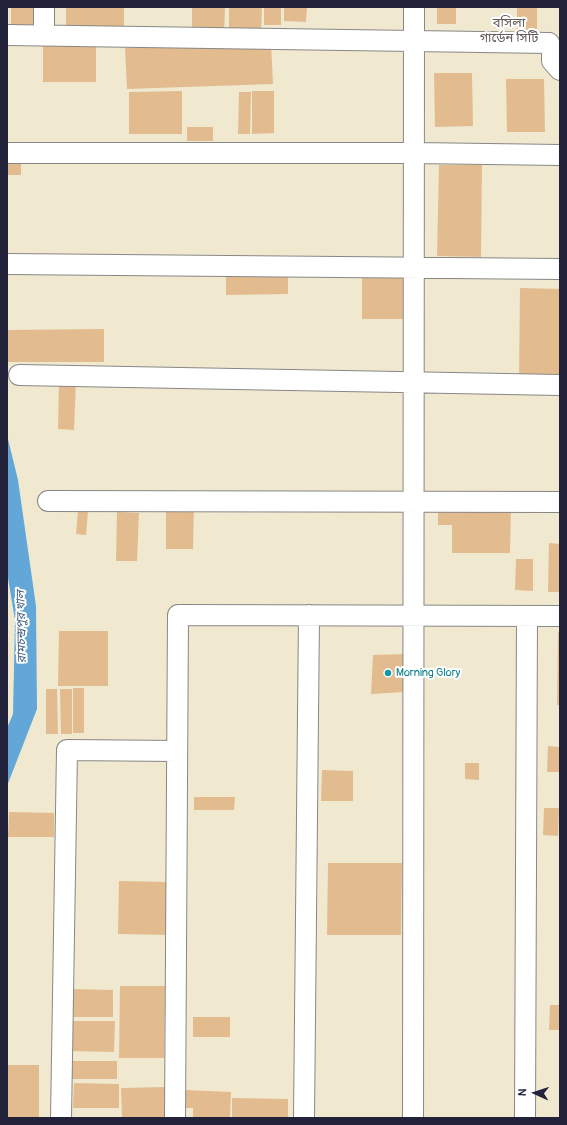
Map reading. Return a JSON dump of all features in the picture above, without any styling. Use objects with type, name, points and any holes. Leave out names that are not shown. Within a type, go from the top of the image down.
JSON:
[{"type":"street","points":[[44,7],[44,36]]},
{"type":"street","points":[[413,1118],[414,7]]},
{"type":"street","points":[[7,35],[549,43],[552,48],[552,61],[560,70]]},
{"type":"street","points":[[7,153],[414,153],[560,155]]},
{"type":"street","points":[[7,264],[560,269]]},
{"type":"street","points":[[19,375],[560,386]]},
{"type":"street","points":[[48,501],[560,502]]},
{"type":"street","points":[[175,1118],[178,615],[560,616]]},
{"type":"street","points":[[304,1118],[309,615]]},
{"type":"street","points":[[525,1118],[527,616]]},
{"type":"street","points":[[61,1118],[67,750],[177,751]]},
{"type":"water","name":"রামচন্দ্রপুর খাল","points":[[7,435],[18,480],[36,606],[37,709],[7,786],[7,728],[13,714],[15,620],[7,572]]},
{"type":"building","points":[[11,7],[42,7],[42,32],[11,32]]},
{"type":"building","points":[[66,7],[124,7],[124,28],[66,27]]},
{"type":"building","points":[[192,7],[225,7],[224,35],[192,34]]},
{"type":"building","points":[[229,7],[262,7],[261,32],[229,31]]},
{"type":"building","points":[[264,7],[281,7],[281,25],[264,25]]},
{"type":"building","points":[[284,7],[307,7],[306,22],[284,21]]},
{"type":"building","points":[[437,7],[456,7],[456,24],[437,24]]},
{"type":"building","points":[[517,7],[537,7],[537,31],[517,31]]},
{"type":"building","points":[[271,43],[273,84],[127,89],[125,48]]},
{"type":"building","points":[[43,44],[96,44],[96,82],[43,82]]},
{"type":"building","points":[[434,73],[472,73],[473,126],[435,127]]},
{"type":"building","points":[[506,79],[544,79],[545,132],[507,132]]},
{"type":"building","points":[[182,91],[182,134],[129,134],[129,92]]},
{"type":"building","points":[[252,91],[274,91],[274,133],[252,134]]},
{"type":"building","points":[[239,92],[251,92],[250,134],[238,134]]},
{"type":"building","points":[[187,127],[213,127],[213,141],[187,141]]},
{"type":"building","points":[[7,158],[21,158],[21,175],[7,175]]},
{"type":"building","points":[[439,165],[482,165],[481,257],[437,256]]},
{"type":"building","points":[[288,272],[288,294],[226,295],[226,273]]},
{"type":"building","points":[[362,278],[415,278],[415,319],[362,319]]},
{"type":"building","points":[[520,288],[560,289],[560,380],[519,380]]},
{"type":"building","points":[[104,329],[104,362],[7,362],[7,330]]},
{"type":"building","points":[[59,381],[76,381],[74,430],[58,429]]},
{"type":"building","points":[[166,503],[194,503],[193,549],[166,549]]},
{"type":"building","points":[[438,506],[511,506],[510,553],[452,553],[452,525],[438,525]]},
{"type":"building","points":[[78,510],[88,511],[86,535],[76,534]]},
{"type":"building","points":[[117,512],[139,513],[137,561],[116,561]]},
{"type":"building","points":[[549,543],[560,544],[560,592],[548,592]]},
{"type":"building","points":[[516,559],[533,559],[533,591],[515,590]]},
{"type":"building","points":[[59,631],[108,631],[108,686],[58,686]]},
{"type":"building","points":[[558,632],[560,632],[560,705],[557,705]]},
{"type":"building","name":"Morning Glory","points":[[405,654],[404,692],[371,694],[373,655]]},
{"type":"building","points":[[73,688],[84,688],[84,733],[73,733]]},
{"type":"building","points":[[46,689],[57,689],[58,734],[46,734]]},
{"type":"building","points":[[60,689],[72,689],[72,734],[61,734]]},
{"type":"building","points":[[548,746],[560,747],[560,772],[547,772]]},
{"type":"building","points":[[465,763],[479,763],[479,780],[465,779]]},
{"type":"building","points":[[322,770],[353,771],[353,801],[321,801]]},
{"type":"building","points":[[194,797],[235,797],[234,810],[194,810]]},
{"type":"building","points":[[544,808],[559,808],[558,836],[543,835]]},
{"type":"building","points":[[9,812],[54,813],[54,837],[8,837]]},
{"type":"building","points":[[328,863],[402,863],[401,935],[327,935]]},
{"type":"building","points":[[119,881],[170,882],[170,935],[118,934]]},
{"type":"building","points":[[120,986],[165,986],[164,1058],[119,1058]]},
{"type":"building","points":[[71,989],[113,990],[113,1017],[70,1017]]},
{"type":"building","points":[[550,1005],[560,1005],[560,1030],[549,1030]]},
{"type":"building","points":[[193,1017],[230,1017],[230,1037],[193,1037]]},
{"type":"building","points":[[69,1021],[115,1021],[114,1052],[69,1051]]},
{"type":"building","points":[[72,1061],[117,1061],[117,1079],[72,1079]]},
{"type":"building","points":[[7,1065],[39,1065],[39,1118],[7,1118]]},
{"type":"building","points":[[74,1083],[119,1084],[119,1108],[73,1108]]},
{"type":"building","points":[[165,1087],[166,1117],[122,1118],[121,1088]]},
{"type":"building","points":[[185,1090],[231,1092],[230,1118],[193,1118],[193,1108],[185,1108]]},
{"type":"building","points":[[232,1098],[288,1099],[288,1118],[232,1118]]},
{"type":"place","name":"Morning Glory","points":[[388,673]]},
{"type":"district","name":"বসিলা গার্ডেন সিটি","points":[[509,32]]}]
